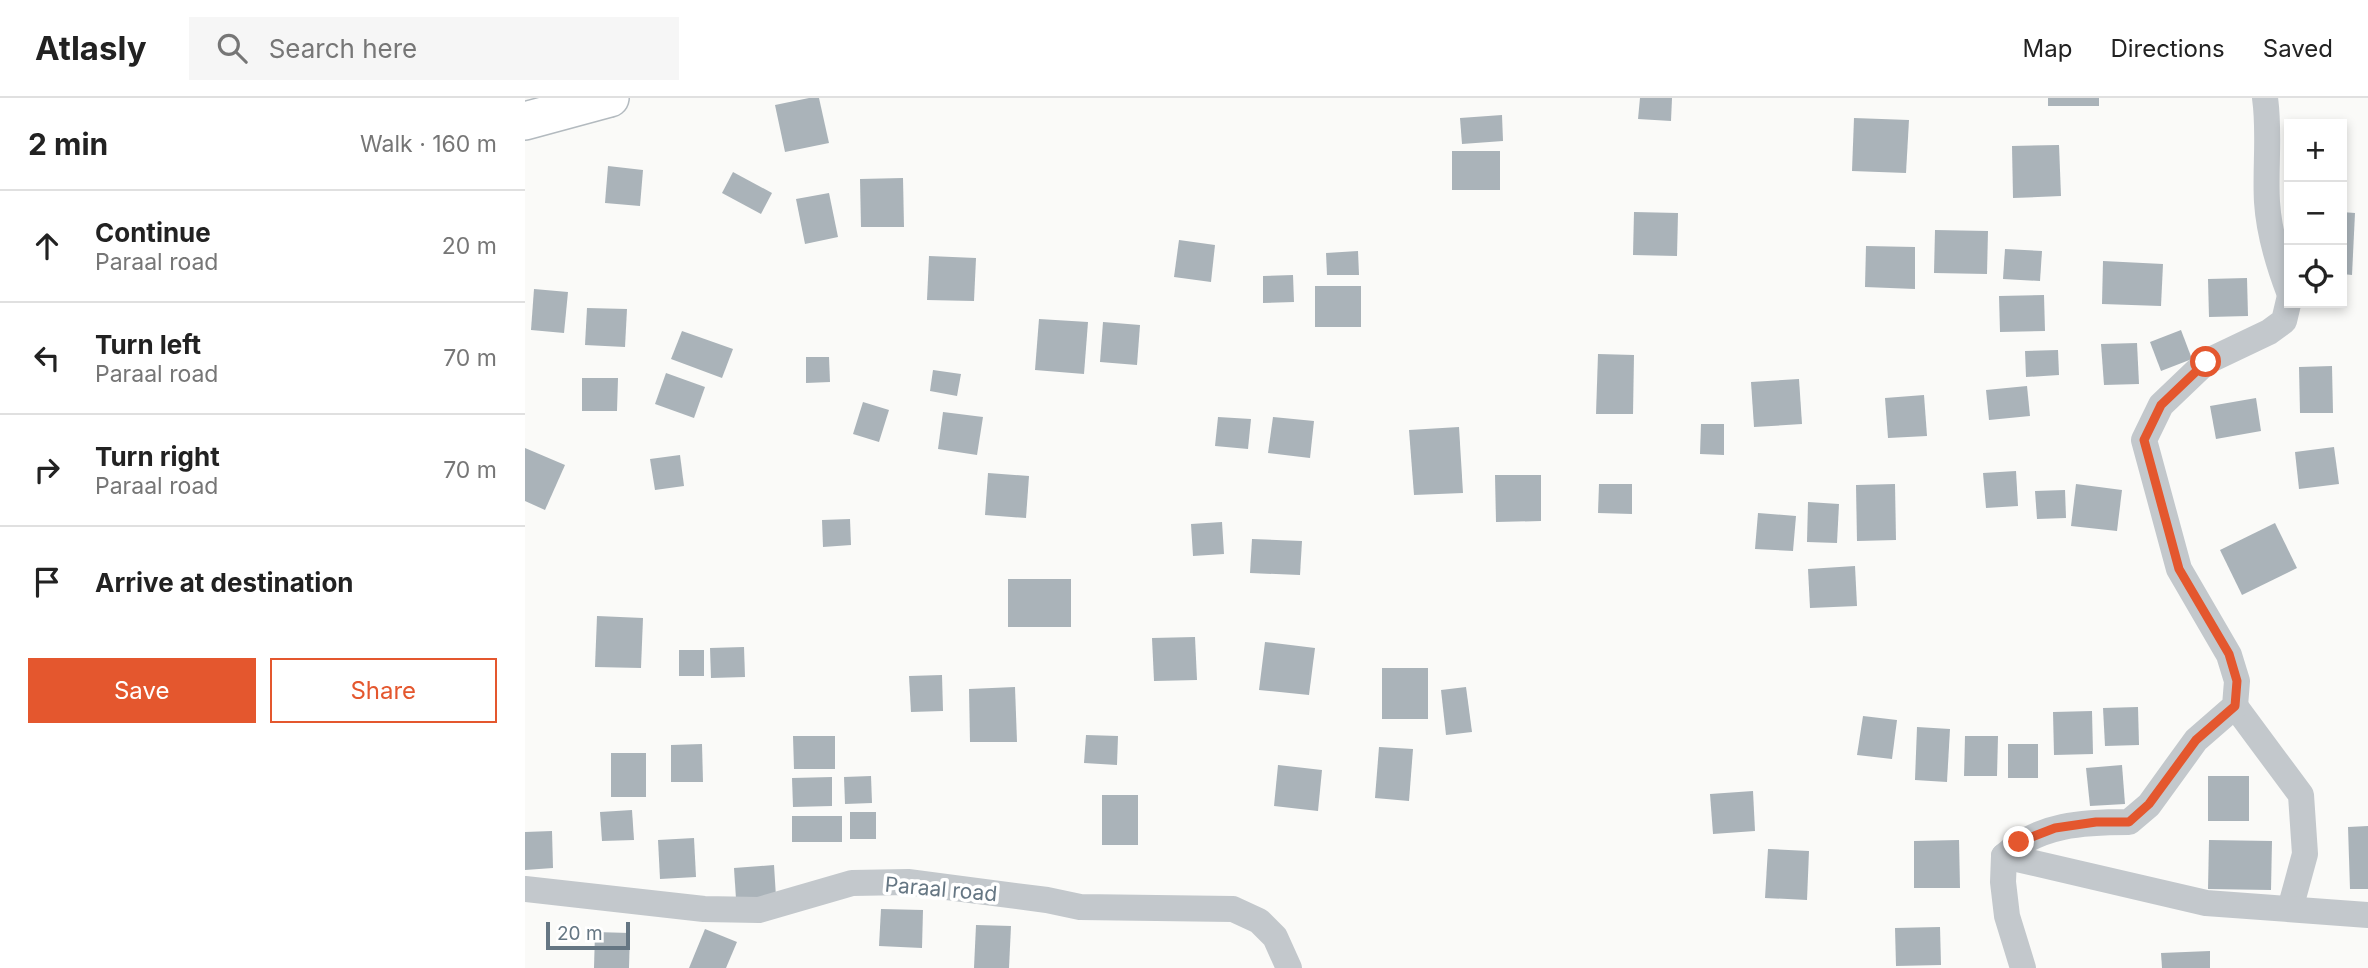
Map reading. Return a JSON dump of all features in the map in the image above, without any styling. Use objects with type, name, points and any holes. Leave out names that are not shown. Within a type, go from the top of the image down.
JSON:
[{"type":"main road","points":[[525,121],[610,98]]},
{"type":"street","points":[[2265,98],[2269,122],[2267,202],[2274,250],[2284,278]]},
{"type":"street","points":[[2287,308],[2284,321],[2269,332],[2206,362],[2161,405],[2144,440],[2179,569],[2229,654],[2237,681],[2235,706],[2301,795],[2305,854],[2290,909]]},
{"type":"street","points":[[2023,968],[2007,916],[2003,882],[2004,856],[2019,842],[2055,828],[2096,822],[2129,822],[2149,804],[2196,740],[2235,706]]},
{"type":"street","points":[[2004,856],[2206,904],[2368,915]]},
{"type":"street","name":"Paraal road","points":[[525,889],[703,909],[759,910],[852,883],[908,882],[1047,900],[1080,907],[1233,909],[1259,921],[1275,937],[1289,968]]},
{"type":"building","points":[[819,98],[829,143],[785,152],[775,105]]},
{"type":"building","points":[[1640,98],[1672,98],[1671,121],[1638,119]]},
{"type":"building","points":[[2048,98],[2099,98],[2099,106],[2048,106]]},
{"type":"building","points":[[1502,115],[1503,141],[1462,144],[1460,118]]},
{"type":"building","points":[[1854,118],[1909,120],[1906,173],[1852,171]]},
{"type":"building","points":[[2059,145],[2061,196],[2013,198],[2012,146]]},
{"type":"building","points":[[1452,151],[1500,151],[1500,190],[1452,190]]},
{"type":"building","points":[[608,166],[643,170],[640,206],[605,203]]},
{"type":"building","points":[[733,172],[772,193],[761,214],[722,193]]},
{"type":"building","points":[[903,178],[904,227],[861,227],[860,179]]},
{"type":"building","points":[[829,193],[838,237],[805,244],[796,199]]},
{"type":"building","points":[[1634,212],[1678,213],[1677,256],[1633,255]]},
{"type":"building","points":[[2347,212],[2355,213],[2352,275],[2347,274]]},
{"type":"building","points":[[1935,230],[1988,231],[1987,274],[1934,273]]},
{"type":"building","points":[[1179,240],[1215,245],[1211,282],[1174,277]]},
{"type":"building","points":[[1866,246],[1915,247],[1915,289],[1865,287]]},
{"type":"building","points":[[2005,249],[2042,251],[2040,281],[2003,279]]},
{"type":"building","points":[[1358,251],[1359,275],[1327,275],[1326,253]]},
{"type":"building","points":[[929,256],[976,258],[974,301],[927,300]]},
{"type":"building","points":[[2103,261],[2163,264],[2161,306],[2102,304]]},
{"type":"building","points":[[1293,275],[1294,302],[1263,303],[1263,276]]},
{"type":"building","points":[[2247,278],[2248,316],[2209,317],[2208,279]]},
{"type":"building","points":[[1315,286],[1361,286],[1361,327],[1315,327]]},
{"type":"building","points":[[534,289],[568,292],[564,333],[531,330]]},
{"type":"building","points":[[2044,295],[2045,331],[2000,332],[1999,296]]},
{"type":"building","points":[[587,308],[627,309],[625,347],[585,345]]},
{"type":"building","points":[[1039,319],[1088,322],[1084,374],[1035,370]]},
{"type":"building","points":[[1103,322],[1140,325],[1137,365],[1100,362]]},
{"type":"building","points":[[2181,330],[2192,359],[2161,371],[2150,342]]},
{"type":"building","points":[[682,331],[733,349],[722,378],[671,359]]},
{"type":"building","points":[[2137,343],[2139,384],[2104,385],[2101,344]]},
{"type":"building","points":[[2058,350],[2059,375],[2026,377],[2025,351]]},
{"type":"building","points":[[1598,354],[1634,355],[1633,414],[1596,414]]},
{"type":"building","points":[[806,357],[829,357],[830,382],[806,383]]},
{"type":"building","points":[[2332,366],[2333,413],[2300,413],[2299,367]]},
{"type":"building","points":[[933,370],[961,374],[957,396],[930,391]]},
{"type":"building","points":[[666,373],[705,387],[694,418],[655,404]]},
{"type":"building","points":[[582,378],[618,378],[617,411],[582,411]]},
{"type":"building","points":[[1799,379],[1802,424],[1754,427],[1751,382]]},
{"type":"building","points":[[2027,386],[2030,416],[1989,420],[1986,390]]},
{"type":"building","points":[[1924,395],[1927,436],[1888,438],[1885,398]]},
{"type":"building","points":[[2256,398],[2261,431],[2216,439],[2210,406]]},
{"type":"building","points":[[863,402],[889,410],[879,442],[853,434]]},
{"type":"building","points":[[943,412],[983,417],[977,455],[938,449]]},
{"type":"building","points":[[1218,417],[1251,419],[1248,449],[1215,446]]},
{"type":"building","points":[[1273,417],[1314,421],[1310,458],[1268,453]]},
{"type":"building","points":[[1701,424],[1724,424],[1724,455],[1700,454]]},
{"type":"building","points":[[1459,427],[1463,493],[1414,495],[1409,430]]},
{"type":"building","points":[[2334,447],[2339,484],[2299,489],[2295,452]]},
{"type":"building","points":[[525,448],[565,465],[545,510],[525,501]]},
{"type":"building","points":[[680,455],[684,486],[655,490],[650,459]]},
{"type":"building","points":[[2016,471],[2018,506],[1986,508],[1983,473]]},
{"type":"building","points":[[988,473],[1029,476],[1026,518],[985,515]]},
{"type":"building","points":[[1495,475],[1541,475],[1541,521],[1496,522]]},
{"type":"building","points":[[1599,484],[1632,484],[1632,514],[1598,513]]},
{"type":"building","points":[[1895,484],[1896,540],[1857,541],[1856,485]]},
{"type":"building","points":[[2076,484],[2122,490],[2117,531],[2071,526]]},
{"type":"building","points":[[2065,490],[2066,518],[2037,519],[2035,491]]},
{"type":"building","points":[[1808,502],[1839,504],[1837,543],[1807,542]]},
{"type":"building","points":[[1758,513],[1796,516],[1793,551],[1755,549]]},
{"type":"building","points":[[850,519],[851,545],[823,547],[822,520]]},
{"type":"building","points":[[1222,522],[1224,554],[1193,556],[1191,524]]},
{"type":"building","points":[[2275,523],[2297,568],[2242,595],[2220,550]]},
{"type":"building","points":[[1252,539],[1302,541],[1300,575],[1250,573]]},
{"type":"building","points":[[1855,566],[1857,606],[1810,608],[1808,569]]},
{"type":"building","points":[[1008,579],[1071,579],[1071,627],[1008,627]]},
{"type":"building","points":[[597,616],[643,618],[641,668],[595,667]]},
{"type":"building","points":[[1195,637],[1197,680],[1154,681],[1152,638]]},
{"type":"building","points":[[1265,642],[1315,648],[1309,695],[1259,690]]},
{"type":"building","points":[[744,647],[745,677],[711,678],[710,648]]},
{"type":"building","points":[[679,650],[704,650],[704,676],[679,676]]},
{"type":"building","points":[[1382,668],[1428,668],[1428,719],[1382,719]]},
{"type":"building","points":[[942,675],[943,711],[911,712],[909,676]]},
{"type":"building","points":[[1015,687],[1017,742],[970,742],[969,689]]},
{"type":"building","points":[[1466,687],[1472,732],[1446,735],[1441,690]]},
{"type":"building","points":[[2138,707],[2139,745],[2105,746],[2103,708]]},
{"type":"building","points":[[2092,711],[2093,754],[2054,755],[2053,712]]},
{"type":"building","points":[[1863,716],[1897,720],[1892,759],[1857,755]]},
{"type":"building","points":[[1917,727],[1950,729],[1947,782],[1915,780]]},
{"type":"building","points":[[1086,735],[1118,736],[1117,765],[1084,763]]},
{"type":"building","points":[[793,736],[835,736],[835,769],[794,769]]},
{"type":"building","points":[[1965,736],[1998,736],[1997,776],[1964,776]]},
{"type":"building","points":[[702,744],[703,782],[671,782],[671,745]]},
{"type":"building","points":[[2008,744],[2038,744],[2038,778],[2008,778]]},
{"type":"building","points":[[1379,747],[1413,749],[1409,801],[1375,798]]},
{"type":"building","points":[[611,753],[646,753],[646,797],[611,797]]},
{"type":"building","points":[[1278,765],[1322,770],[1318,811],[1274,806]]},
{"type":"building","points":[[2122,765],[2125,804],[2090,806],[2086,768]]},
{"type":"building","points":[[871,776],[872,803],[845,804],[844,777]]},
{"type":"building","points":[[2208,776],[2249,776],[2249,821],[2208,821]]},
{"type":"building","points":[[832,777],[832,806],[793,807],[792,778]]},
{"type":"building","points":[[1753,791],[1755,831],[1713,834],[1710,794]]},
{"type":"building","points":[[1102,795],[1138,795],[1138,845],[1102,845]]},
{"type":"building","points":[[632,810],[634,840],[602,841],[600,812]]},
{"type":"building","points":[[850,812],[876,812],[876,839],[850,839]]},
{"type":"building","points":[[792,816],[842,816],[842,842],[792,842]]},
{"type":"building","points":[[2368,826],[2368,889],[2350,889],[2348,827]]},
{"type":"building","points":[[552,831],[553,868],[525,870],[525,832]]},
{"type":"building","points":[[694,838],[696,877],[660,879],[658,840]]},
{"type":"building","points":[[1959,840],[1960,888],[1914,888],[1914,841]]},
{"type":"building","points":[[2209,840],[2272,841],[2271,890],[2208,889]]},
{"type":"building","points":[[1768,849],[1809,851],[1807,900],[1765,898]]},
{"type":"building","points":[[774,865],[776,897],[736,899],[734,868]]},
{"type":"building","points":[[881,909],[923,910],[922,948],[879,946]]},
{"type":"building","points":[[976,925],[1011,926],[1009,968],[974,968]]},
{"type":"building","points":[[1940,927],[1941,965],[1896,966],[1895,928]]},
{"type":"building","points":[[705,929],[737,942],[726,968],[689,968]]},
{"type":"building","points":[[595,932],[630,933],[629,968],[594,968]]},
{"type":"building","points":[[2210,951],[2210,968],[2162,968],[2161,953]]},
{"type":"route","points":[[2019,842],[2055,828],[2096,822],[2129,822],[2149,804],[2196,740],[2235,706],[2237,681],[2229,654],[2179,569],[2144,440],[2161,405],[2206,362]]}]
